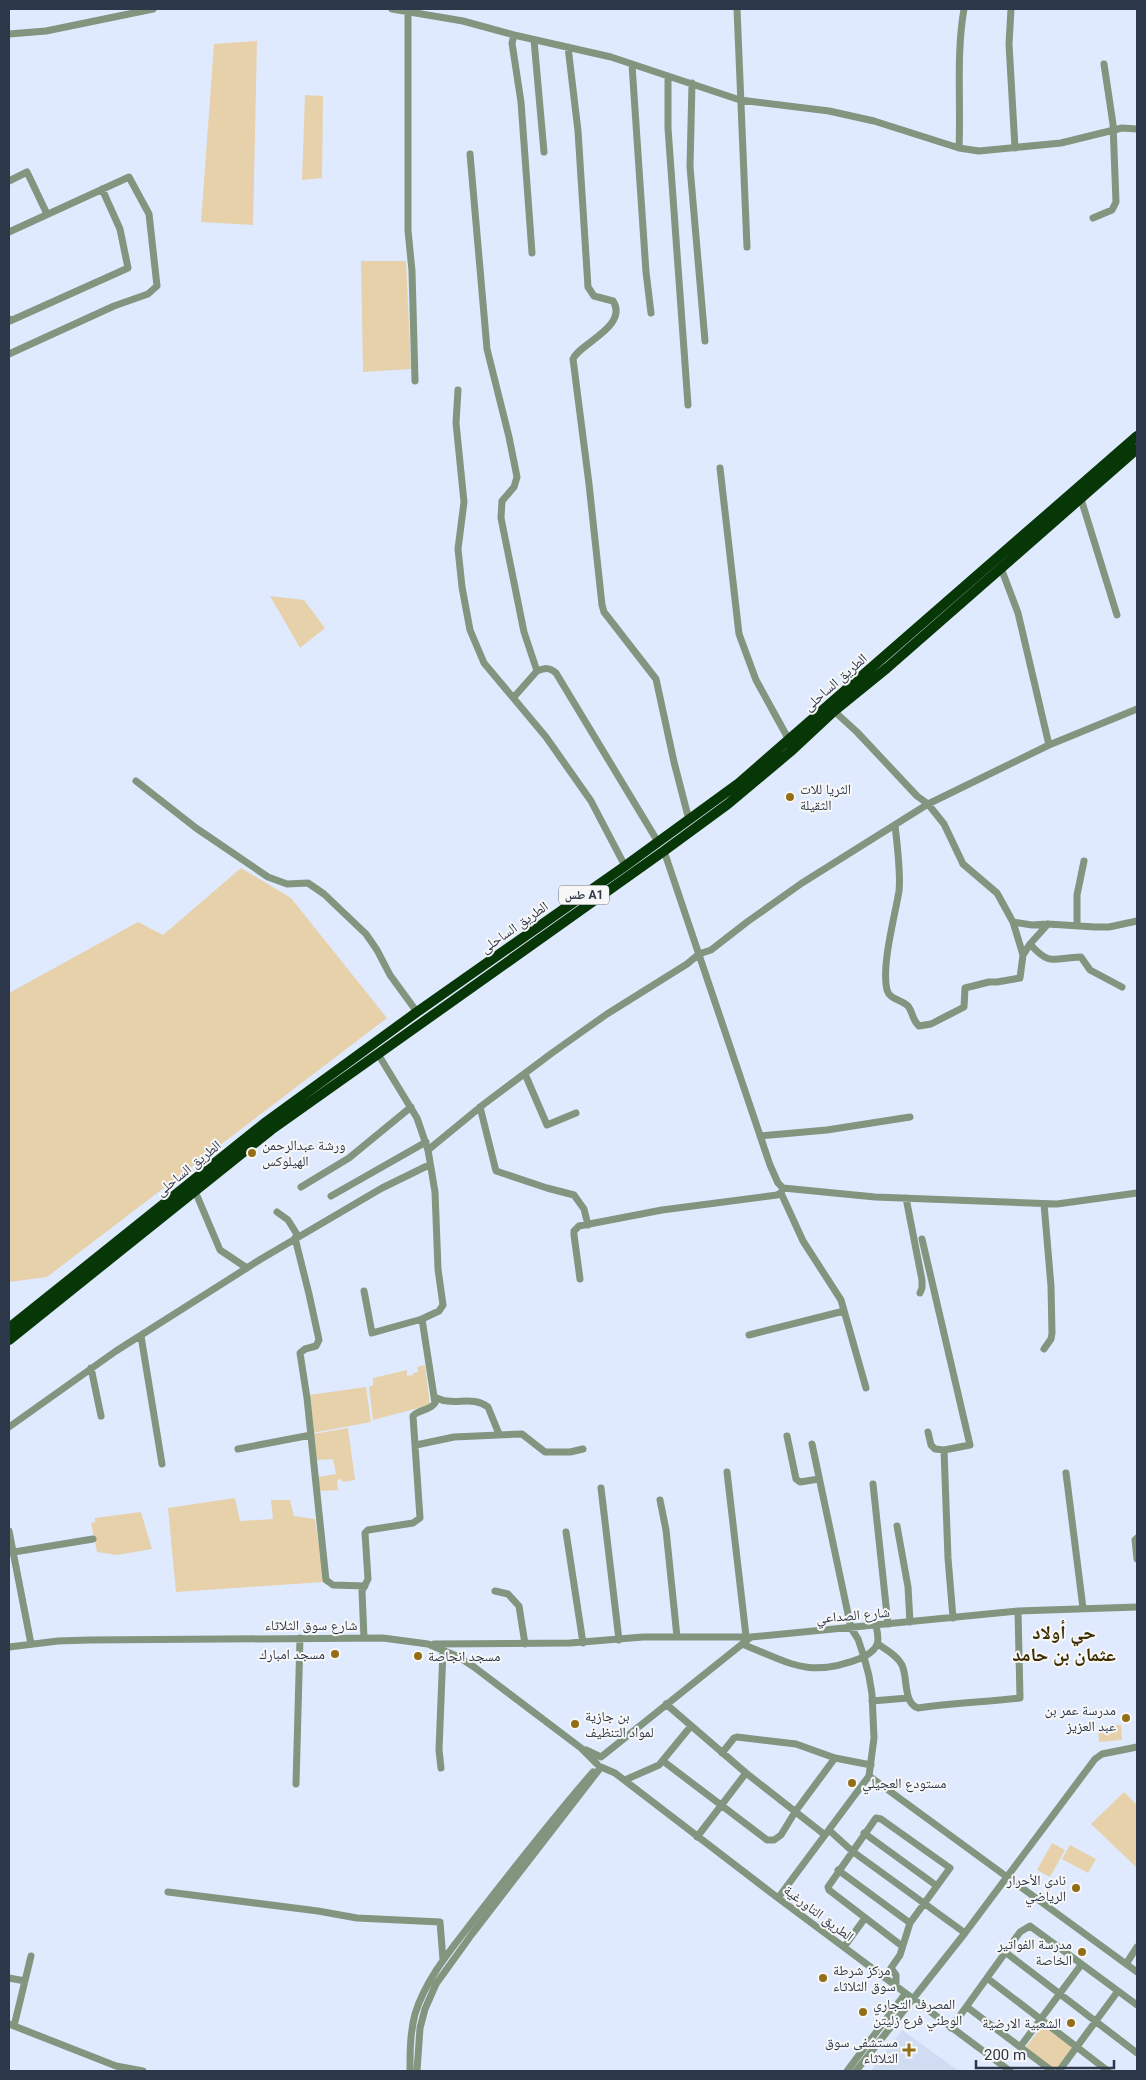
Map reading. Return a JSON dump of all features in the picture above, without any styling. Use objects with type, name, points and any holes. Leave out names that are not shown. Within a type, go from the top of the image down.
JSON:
[{"type":"highway","name":"الطريق الساحلى","points":[[9,1328],[47,1304],[195,1192],[272,1130],[664,852],[744,792],[834,711],[1001,568],[1137,436]]},
{"type":"highway","name":"الطريق الساحلى","points":[[9,1340],[47,1304],[266,1122],[417,1012],[690,820],[739,783],[1060,511],[1081,499],[1137,449]]},
{"type":"highway","points":[[561,911],[568,920]]},
{"type":"street","points":[[9,34],[46,31],[153,9]]},
{"type":"street","points":[[392,9],[463,22],[611,57],[740,100],[829,111],[874,121],[959,148],[979,151],[1015,148],[1061,143],[1122,128],[1137,129]]},
{"type":"street","points":[[738,9],[747,247]]},
{"type":"street","points":[[959,148],[961,107],[959,52],[964,9]]},
{"type":"street","points":[[1011,9],[1009,44],[1015,148]]},
{"type":"street","points":[[408,12],[408,230],[412,271],[415,381]]},
{"type":"street","points":[[514,35],[512,43],[521,102],[532,253]]},
{"type":"street","points":[[534,40],[544,152]]},
{"type":"street","points":[[568,47],[578,140],[588,287],[594,296],[613,301],[616,305],[612,322],[594,341],[575,354],[573,359],[588,475],[599,592],[604,612],[656,679],[674,762],[690,820]]},
{"type":"street","points":[[632,64],[646,272],[651,313]]},
{"type":"street","points":[[1093,218],[1112,210],[1116,202],[1113,131],[1104,64]]},
{"type":"street","points":[[668,76],[668,128],[688,405]]},
{"type":"street","points":[[692,83],[690,167],[704,341]]},
{"type":"street","points":[[470,154],[487,349],[517,477],[514,487],[502,501],[501,518],[524,632],[537,671]]},
{"type":"street","points":[[9,180],[27,172],[47,214]]},
{"type":"street","points":[[9,232],[129,177],[149,214],[157,286],[148,294],[114,306],[9,354]]},
{"type":"street","points":[[9,319],[10,321],[128,268],[120,229],[102,189]]},
{"type":"street","points":[[458,390],[456,423],[464,502],[458,549],[464,604],[470,630],[484,663],[546,737],[587,795],[625,866]]},
{"type":"street","points":[[720,468],[739,634],[756,680],[789,740]]},
{"type":"street","points":[[1081,499],[1117,615]]},
{"type":"street","points":[[1001,568],[1018,613],[1049,745]]},
{"type":"street","points":[[514,697],[537,671],[547,668],[552,669],[556,673],[658,842]]},
{"type":"street","points":[[428,1150],[480,1107],[608,1014],[687,964],[698,954],[711,950],[802,883],[928,804],[1049,745],[1137,708]]},
{"type":"street","points":[[834,711],[857,732],[917,796],[928,804],[944,824],[963,864],[998,893],[1013,922],[1023,955],[1021,975],[1017,980],[989,982],[965,988],[965,1004],[962,1009],[928,1025],[919,1026],[915,1023],[909,1008],[887,992],[892,921],[900,884],[895,825]]},
{"type":"street","points":[[136,781],[202,832],[268,877],[287,884],[308,883],[324,894],[366,934],[390,975],[417,1012]]},
{"type":"street","points":[[664,852],[774,1176],[803,1241],[837,1292],[866,1388]]},
{"type":"street","points":[[1077,926],[1077,895],[1084,861]]},
{"type":"street","points":[[1013,922],[1032,925],[1109,927],[1137,921]]},
{"type":"street","points":[[1023,955],[1048,924]]},
{"type":"street","points":[[1030,944],[1044,957],[1056,960],[1081,957],[1090,970],[1122,987]]},
{"type":"street","points":[[364,1291],[372,1333],[422,1318],[439,1311],[443,1305],[437,1251],[435,1192],[426,1142],[411,1107],[378,1054]]},
{"type":"street","points":[[525,1074],[547,1125],[576,1114]]},
{"type":"street","points":[[301,1186],[356,1154],[411,1107]]},
{"type":"street","points":[[480,1107],[496,1171],[574,1195],[584,1209],[588,1225]]},
{"type":"street","points":[[760,1136],[827,1130],[910,1117]]},
{"type":"street","points":[[331,1196],[426,1142]]},
{"type":"street","points":[[9,1427],[91,1368],[296,1237],[382,1188],[429,1165]]},
{"type":"street","points":[[580,1279],[574,1231],[579,1226],[662,1210],[782,1191],[1044,1204],[1101,1199],[1137,1193]]},
{"type":"street","points":[[195,1192],[220,1250],[247,1268]]},
{"type":"street","points":[[906,1198],[922,1280],[920,1293]]},
{"type":"street","points":[[1044,1204],[1050,1269],[1052,1333],[1052,1339],[1044,1349]]},
{"type":"street","points":[[277,1212],[288,1220],[296,1237],[319,1340],[316,1346],[305,1349],[300,1354],[311,1435],[326,1580],[333,1585],[365,1586]]},
{"type":"street","points":[[922,1240],[970,1445],[944,1450],[933,1448],[928,1432]]},
{"type":"street","points":[[749,1335],[844,1311]]},
{"type":"street","points":[[364,1638],[362,1591],[368,1579],[365,1533],[368,1530],[413,1523],[420,1518],[414,1416],[417,1412],[434,1406],[422,1318]]},
{"type":"street","points":[[141,1336],[162,1464]]},
{"type":"street","points":[[91,1368],[101,1416]]},
{"type":"street","points":[[434,1397],[446,1401],[478,1401],[484,1404],[488,1407],[499,1434]]},
{"type":"street","points":[[416,1445],[443,1439],[499,1434],[525,1434],[545,1452],[570,1452],[583,1449]]},
{"type":"street","points":[[238,1449],[311,1435]]},
{"type":"street","points":[[787,1436],[796,1479],[800,1482],[819,1479]]},
{"type":"street","points":[[778,1898],[869,1776],[874,1738],[869,1676],[858,1639],[851,1628],[812,1444]]},
{"type":"street","points":[[944,1450],[948,1558],[953,1618]]},
{"type":"street","points":[[417,2071],[420,2028],[425,2009],[436,1984],[610,1750],[742,1644],[749,1636],[728,1472]]},
{"type":"street","points":[[1066,1473],[1083,1608]]},
{"type":"street","points":[[873,1484],[888,1624]]},
{"type":"street","points":[[601,1488],[619,1640]]},
{"type":"street","points":[[660,1500],[666,1530],[677,1637]]},
{"type":"street","points":[[898,1526],[908,1587],[910,1622]]},
{"type":"street","points":[[9,1530],[30,1644]]},
{"type":"street","points":[[566,1532],[583,1643]]},
{"type":"street","points":[[1137,1538],[1135,1540],[1137,1559]]},
{"type":"street","points":[[14,1552],[93,1539]]},
{"type":"street","points":[[496,1591],[508,1594],[519,1606],[525,1644]]},
{"type":"street","name":"شارع الصداعي","points":[[428,1644],[583,1643],[643,1637],[749,1636],[876,1626],[1018,1611],[1137,1607]]},
{"type":"street","points":[[878,1644],[896,1656],[902,1664],[908,1698],[913,1706],[918,1708],[1020,1698],[1018,1611]]},
{"type":"street","points":[[742,1644],[793,1665],[810,1668],[841,1666],[864,1657],[878,1644],[879,1638],[876,1626]]},
{"type":"street","points":[[296,1784],[300,1638]]},
{"type":"street","name":"شارع سوق الثلاثاء","points":[[9,1647],[90,1640],[300,1638],[383,1638],[428,1644],[459,1657],[474,1667],[601,1763]]},
{"type":"street","points":[[441,1768],[439,1750],[443,1650]]},
{"type":"street","points":[[872,1701],[908,1698]]},
{"type":"street","points":[[666,1704],[722,1753],[795,1812],[827,1832],[965,1934]]},
{"type":"street","points":[[625,1780],[659,1765],[691,1726]]},
{"type":"street","points":[[722,1753],[731,1740],[737,1737],[796,1744],[835,1758],[871,1765]]},
{"type":"street","points":[[856,2071],[965,1934],[1095,1759],[1102,1754],[1137,1747]]},
{"type":"street","points":[[663,1761],[767,1840],[774,1840],[781,1835],[795,1812],[835,1758]]},
{"type":"street","points":[[410,2071],[412,2028],[415,2014],[443,1960],[551,1820],[601,1763]]},
{"type":"street","name":"الطريق التاورغية","points":[[601,1763],[1006,2070]]},
{"type":"street","points":[[697,1837],[746,1773]]},
{"type":"street","points":[[869,1776],[1137,1972]]},
{"type":"street","points":[[896,1988],[896,1975],[891,1968],[900,1955],[910,1923],[923,1902],[950,1868],[881,1818],[876,1818],[828,1886],[829,1890],[902,1946]]},
{"type":"street","points":[[864,1833],[937,1886]]},
{"type":"street","points":[[838,1870],[910,1923]]},
{"type":"street","points":[[503,1882],[510,1886]]},
{"type":"street","points":[[168,1892],[318,1911],[357,1918],[440,1922],[443,1960]]},
{"type":"street","points":[[844,1947],[865,1918]]},
{"type":"street","points":[[952,2028],[1020,1932],[1030,1926],[1137,2005]]},
{"type":"street","points":[[1126,1964],[1137,1947]]},
{"type":"street","points":[[1005,1952],[1137,2053]]},
{"type":"street","points":[[32,1956],[12,2025],[116,2066],[134,2071],[143,2071]]},
{"type":"street","points":[[1020,2047],[1081,1965]]},
{"type":"street","points":[[9,1978],[25,1981]]},
{"type":"street","points":[[987,1978],[1108,2071]]},
{"type":"street","points":[[1059,2071],[1118,1991]]},
{"type":"street","points":[[847,2071],[905,1994]]},
{"type":"street","points":[[966,2007],[1052,2071]]},
{"type":"shaded area","points":[[257,41],[253,225],[201,222],[214,44]]},
{"type":"shaded area","points":[[305,95],[323,96],[322,178],[302,180]]},
{"type":"shaded area","points":[[361,261],[406,261],[411,369],[363,372]]},
{"type":"shaded area","points":[[270,596],[304,600],[325,628],[300,648]]},
{"type":"shaded area","points":[[241,868],[291,898],[387,1018],[47,1277],[9,1282],[9,993],[138,922],[163,935]]},
{"type":"shaded area","points":[[425,1365],[430,1405],[373,1420],[369,1387],[373,1385],[373,1378],[407,1370],[407,1376],[413,1375],[413,1373],[418,1372],[417,1367]]},
{"type":"shaded area","points":[[366,1387],[371,1422],[312,1433],[309,1395]]},
{"type":"shaded area","points":[[348,1428],[355,1480],[343,1482],[341,1479],[337,1480],[338,1490],[319,1491],[318,1477],[336,1474],[333,1459],[317,1460],[313,1434]]},
{"type":"shaded area","points":[[235,1498],[240,1521],[273,1519],[271,1500],[290,1500],[294,1516],[315,1519],[324,1582],[176,1592],[168,1508]]},
{"type":"shaded area","points":[[141,1512],[152,1549],[117,1555],[97,1552],[91,1523],[95,1522],[95,1518]]},
{"type":"shaded area","points":[[1121,1725],[1122,1740],[1099,1742],[1098,1727]]},
{"type":"shaded area","points":[[1124,1792],[1137,1805],[1137,1868],[1091,1824]]},
{"type":"shaded area","points":[[1052,1843],[1065,1850],[1050,1877],[1037,1870]]},
{"type":"shaded area","points":[[1070,1845],[1096,1859],[1088,1873],[1062,1859]]},
{"type":"shaded area","points":[[1044,2024],[1075,2048],[1057,2071],[1025,2048]]},
{"type":"shaded area","name":"مستشفى سوق الثلاثاء","points":[[902,2030],[959,2071],[871,2071]]},
{"type":"place","name":"الثريا للات الثقيلة","points":[[790,797]]},
{"type":"place","name":"ورشة عبدالرحمن الهيلوكس","points":[[252,1153]]},
{"type":"place","name":"مسجد امبارك","points":[[335,1654]]},
{"type":"place","name":"مسجد انجاصة","points":[[418,1656]]},
{"type":"place","name":"مدرسة عمر بن عبد العزيز","points":[[1126,1718]]},
{"type":"place","name":"بن جازية لمواد التنظيف","points":[[575,1724]]},
{"type":"place","name":"مستودع العجيلي","points":[[852,1783]]},
{"type":"place","name":"نادي الأحرار الرياضي","points":[[1076,1888]]},
{"type":"place","name":"مدرسة الفواتير الخاصة","points":[[1082,1952]]},
{"type":"place","name":"مركز شرطة سوق الثلاثاء","points":[[823,1978]]},
{"type":"place","name":"المصرف التجاري الوطني فرع زليتن","points":[[863,2012]]},
{"type":"place","name":"الشعبية الارضية","points":[[1071,2023]]},
{"type":"place","name":"مستشفى سوق الثلاثاء","points":[[909,2050]]},
{"type":"district","name":"حي أولاد عثمان بن حامد","points":[[1064,1643]]}]
